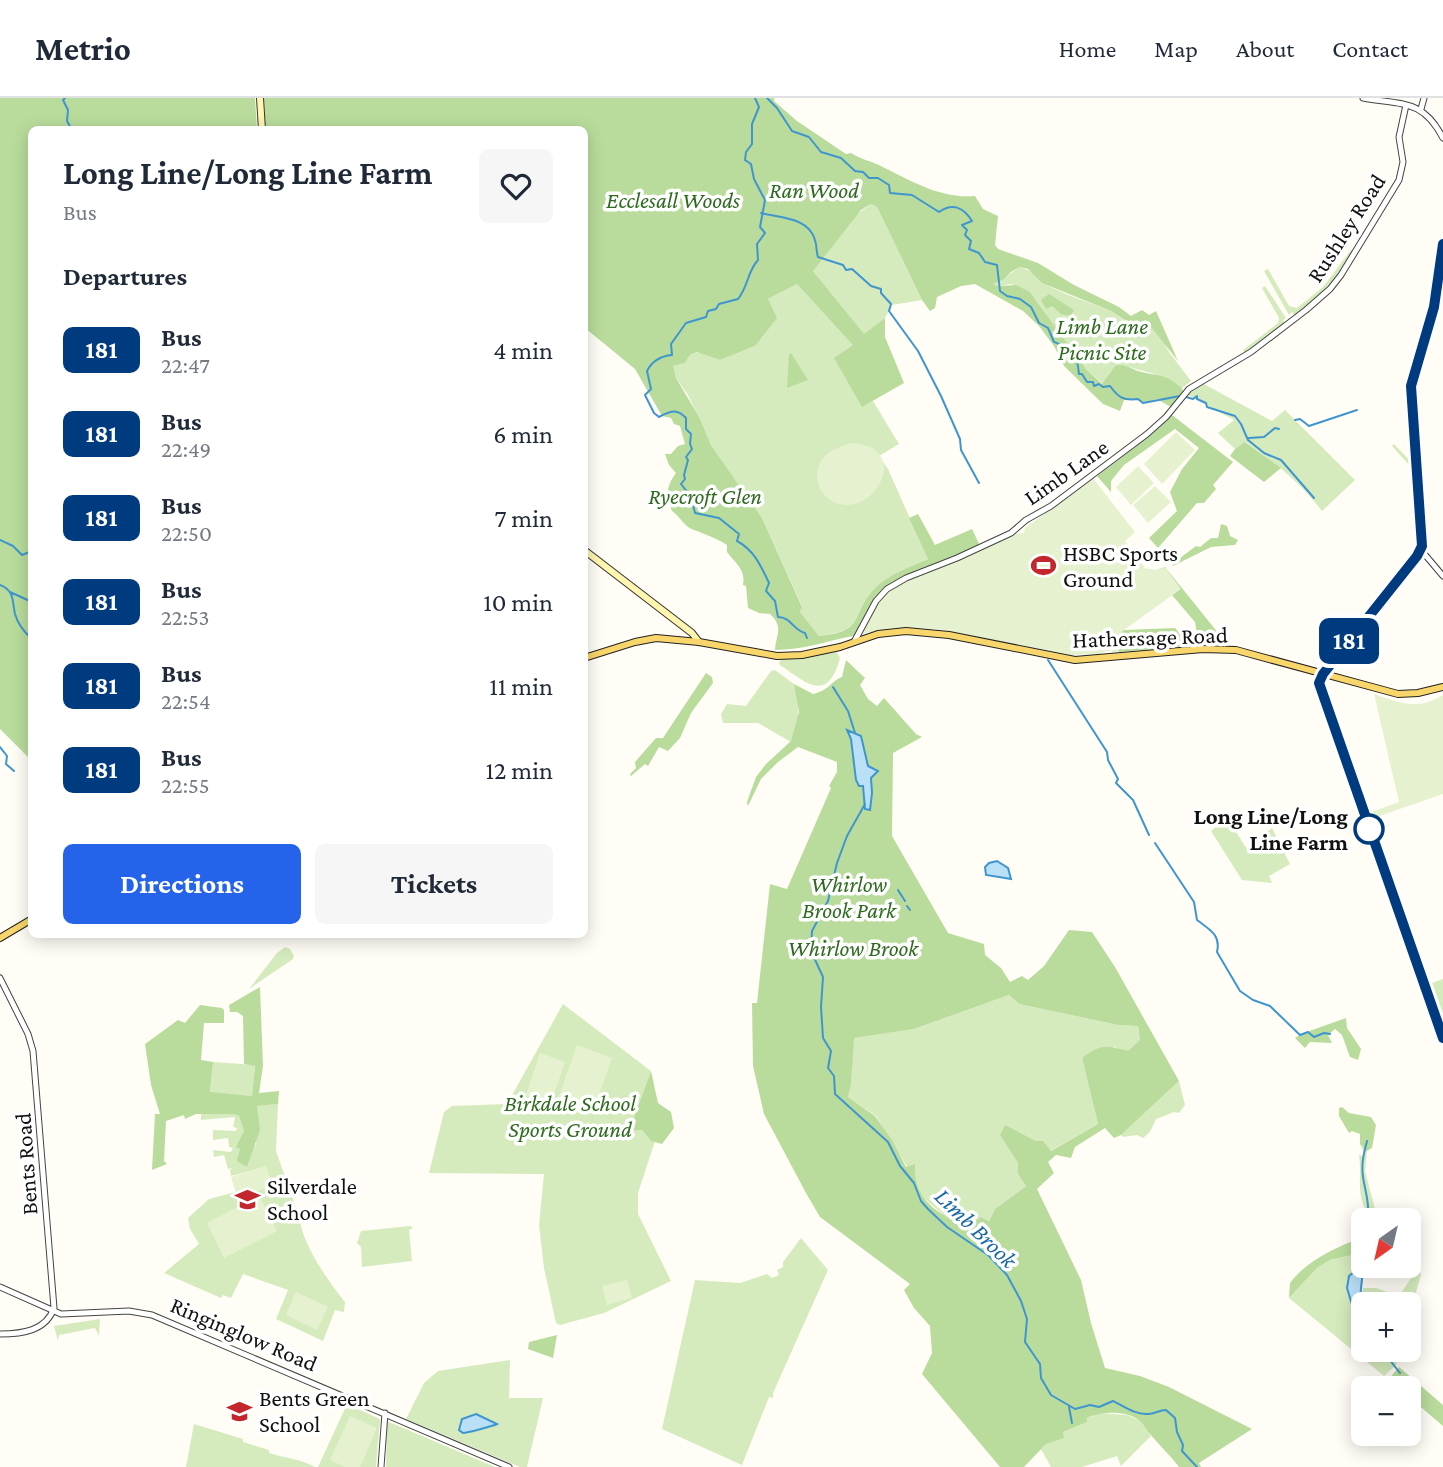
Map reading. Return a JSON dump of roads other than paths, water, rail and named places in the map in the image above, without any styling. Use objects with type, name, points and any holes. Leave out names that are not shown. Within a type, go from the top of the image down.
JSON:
[{"type":"main road","points":[[260,98],[262,126]]},
{"type":"main road","points":[[588,553],[692,633],[699,642]]},
{"type":"main road","name":"Hathersage Road","points":[[588,657],[647,639],[699,642],[791,656],[812,654],[891,632],[933,633],[1081,660],[1158,652],[1226,649],[1398,694],[1443,687]]},
{"type":"main road","points":[[0,938],[28,921]]},
{"type":"street","points":[[1363,98],[1421,109],[1432,120],[1443,138]]},
{"type":"street","points":[[1421,109],[1424,98]]},
{"type":"street","name":"Rushley Road","points":[[1297,318],[1335,283],[1399,180],[1403,162],[1399,137],[1406,105]]},
{"type":"street","points":[[1443,243],[1432,315],[1411,381],[1421,550],[1443,576]]},
{"type":"street","name":"Limb Lane","points":[[854,642],[876,601],[890,587],[1011,533],[1147,434],[1171,412],[1189,389],[1251,352],[1297,318]]},
{"type":"street","points":[[1323,674],[1421,550]]},
{"type":"street","name":"Bents Road","points":[[0,978],[28,1034],[33,1051],[52,1312]]},
{"type":"street","points":[[0,1287],[52,1312],[48,1320],[38,1327],[19,1333],[0,1334]]},
{"type":"street","name":"Ringinglow Road","points":[[52,1312],[74,1315],[130,1311],[152,1315],[509,1467]]},
{"type":"street","points":[[380,1467],[385,1413]]},
{"type":"water","points":[[847,730],[861,736],[868,766],[878,771],[871,778],[870,810],[865,809],[863,786],[859,786],[856,780],[851,739]]},
{"type":"water","points":[[997,861],[1008,868],[1011,879],[986,875],[985,867]]},
{"type":"water","points":[[1349,1276],[1362,1278],[1361,1292],[1351,1292],[1351,1301],[1347,1288]]},
{"type":"water","points":[[476,1414],[497,1424],[465,1433],[459,1430],[462,1419]]},
{"type":"waterway","points":[[65,98],[63,100],[68,110],[67,121],[70,126]]},
{"type":"waterway","name":"Limb Brook","points":[[755,98],[759,107],[752,124],[752,144],[746,152],[745,160],[751,164],[754,179],[765,200],[760,227],[765,233],[757,244],[758,260],[738,299],[719,304],[716,309],[708,311],[706,317],[686,323],[671,344],[672,355],[651,364],[647,371],[651,389],[645,395],[659,417],[673,412],[686,418],[692,449],[686,457],[688,460],[685,479],[681,484],[691,497],[695,513],[719,518],[739,534],[737,541],[752,554],[769,583],[766,591],[775,601],[778,617],[789,621],[805,633],[807,638]]},
{"type":"waterway","points":[[767,98],[792,131],[809,137],[821,152],[841,158],[855,171],[863,172],[869,178],[878,178],[889,185],[890,193],[912,195],[939,212],[953,207],[965,213],[972,221],[962,225],[967,230],[965,235],[971,241],[969,249],[979,253],[985,262],[997,265],[1000,291],[1031,307],[1039,323],[1048,328],[1054,342],[1077,359],[1079,374],[1082,374],[1087,382],[1093,382],[1094,386],[1110,386],[1121,397],[1138,399],[1143,403],[1180,396]]},
{"type":"waterway","points":[[761,213],[792,220],[807,227],[815,240],[818,257],[843,265],[846,270],[852,269],[871,286],[881,289],[881,293],[891,304],[889,311],[918,351],[941,396],[960,439],[961,450],[979,483]]},
{"type":"waterway","points":[[1186,397],[1193,399],[1197,396],[1207,407],[1235,416],[1248,440],[1264,453],[1281,460],[1314,498]]},
{"type":"waterway","points":[[1295,420],[1300,419],[1309,426],[1357,410]]},
{"type":"waterway","points":[[1249,438],[1264,437],[1275,428],[1279,429]]},
{"type":"waterway","points":[[0,540],[13,546],[22,555],[28,553]]},
{"type":"waterway","points":[[0,585],[11,593],[18,622],[28,635]]},
{"type":"waterway","points":[[10,592],[28,600]]},
{"type":"waterway","points":[[1048,660],[1107,752],[1118,779],[1116,783],[1133,800],[1149,835]]},
{"type":"waterway","name":"Limb Brook","points":[[833,687],[848,711],[855,733]]},
{"type":"waterway","points":[[0,747],[7,756],[6,764],[14,771]]},
{"type":"waterway","name":"Limb Brook","points":[[865,804],[847,836],[828,901],[812,931],[811,951],[823,977],[823,1038],[831,1051],[828,1068],[834,1076],[835,1094],[888,1142],[928,1209],[947,1227],[988,1255],[1007,1275],[1027,1319],[1025,1342],[1040,1364],[1041,1378],[1051,1395],[1075,1409],[1090,1405],[1099,1407],[1113,1401],[1139,1413],[1150,1414],[1166,1410],[1175,1418],[1183,1445],[1182,1451],[1197,1467]]},
{"type":"waterway","points":[[1155,843],[1194,902],[1197,920],[1216,937],[1217,952],[1240,991],[1253,1000],[1270,1006],[1300,1035],[1308,1032],[1314,1037],[1330,1034]]},
{"type":"waterway","points":[[898,890],[905,901]]},
{"type":"waterway","points":[[907,906],[910,910]]},
{"type":"waterway","points":[[1367,1141],[1362,1167],[1368,1208]]},
{"type":"waterway","points":[[1391,1362],[1400,1373]]},
{"type":"waterway","points":[[1069,1407],[1072,1423]]},
{"type":"place","name":"HSBC Sports Ground","points":[[1043,566]]},
{"type":"place","name":"Long Line/Long Line Farm","points":[[1369,829]]},
{"type":"place","name":"Silverdale School","points":[[247,1199]]},
{"type":"place","name":"Bents Green School","points":[[239,1411]]},
{"type":"park label","name":"Ran Wood","points":[[814,190]]},
{"type":"park label","name":"Ecclesall Woods","points":[[673,200]]},
{"type":"park label","name":"Limb Lane Picnic Site","points":[[1102,339]]},
{"type":"park label","name":"Ryecroft Glen","points":[[705,496]]},
{"type":"park label","name":"Whirlow Brook Park","points":[[849,897]]},
{"type":"park label","name":"Whirlow Brook","points":[[853,948]]},
{"type":"park label","name":"Birkdale School Sports Ground","points":[[570,1116]]}]
